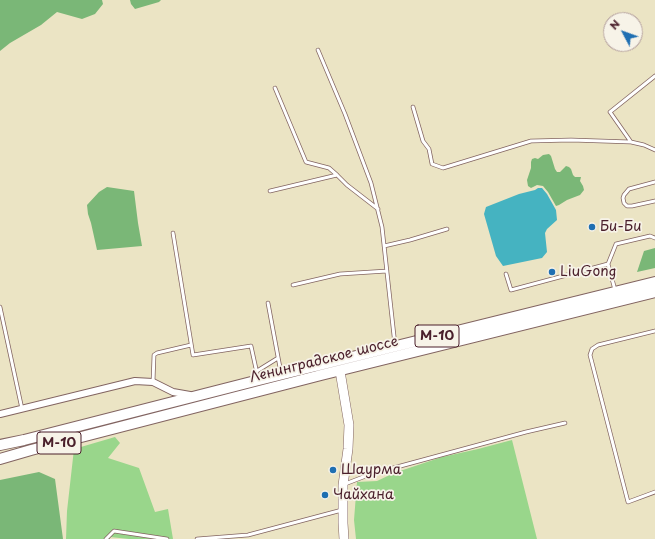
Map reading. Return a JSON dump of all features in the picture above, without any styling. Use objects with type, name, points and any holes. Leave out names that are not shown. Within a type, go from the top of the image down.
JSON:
[{"type":"highway","name":"Ленинградское шоссе","points":[[0,445],[198,396],[258,376],[281,375],[655,282]]},
{"type":"highway","name":"Ленинградское шоссе","points":[[0,459],[60,442],[655,292]]},
{"type":"main road","points":[[340,371],[349,425],[348,449],[343,485],[344,539]]},
{"type":"street","points":[[0,414],[136,381],[153,382],[173,392],[198,396]]},
{"type":"lane","points":[[318,50],[369,176],[378,209],[382,227],[395,346]]},
{"type":"lane","points":[[631,142],[610,112],[655,76]]},
{"type":"lane","points":[[275,88],[306,162],[329,168],[347,185],[378,209]]},
{"type":"lane","points":[[413,107],[423,140],[429,149],[432,164],[443,168],[531,141],[571,140],[631,142],[644,145],[655,150]]},
{"type":"lane","points":[[270,191],[337,175]]},
{"type":"lane","points":[[655,182],[629,189],[623,198],[624,203],[627,206],[655,201]]},
{"type":"lane","points":[[384,246],[447,229]]},
{"type":"lane","points":[[174,233],[192,355],[251,346],[258,376],[278,358]]},
{"type":"lane","points":[[615,292],[608,264],[616,244],[650,236],[655,238]]},
{"type":"lane","points":[[506,274],[511,290],[608,264]]},
{"type":"lane","points":[[294,285],[340,274],[387,272]]},
{"type":"lane","points":[[268,303],[281,375]]},
{"type":"lane","points":[[0,307],[22,409]]},
{"type":"lane","points":[[655,331],[598,345],[592,349],[590,355],[628,502],[655,492]]},
{"type":"lane","points":[[153,382],[154,355],[191,345]]},
{"type":"lane","points":[[343,485],[371,474],[526,432],[565,423]]},
{"type":"lane","points":[[197,539],[248,535],[343,510]]},
{"type":"lane","points":[[106,539],[114,532],[167,539]]},
{"type":"green space","points":[[0,0],[102,0],[103,4],[95,14],[82,19],[57,12],[41,25],[10,43],[0,51]]},
{"type":"green space","points":[[130,0],[161,0],[159,2],[135,9]]},
{"type":"green space","points":[[549,154],[557,172],[560,172],[566,166],[571,169],[575,177],[581,177],[580,181],[584,190],[580,195],[556,206],[543,186],[537,185],[531,188],[528,186],[527,180],[532,159],[538,159],[543,155]]},
{"type":"green space","points":[[107,187],[134,191],[142,246],[97,250],[87,205],[99,192]]},
{"type":"green space","points":[[655,248],[655,268],[637,272],[644,251]]},
{"type":"green space","points":[[115,437],[120,443],[108,458],[139,468],[155,512],[168,509],[173,539],[129,539],[110,537],[110,539],[66,539],[67,511],[74,449]]},
{"type":"green space","points":[[512,440],[537,539],[356,539],[354,520],[357,482],[377,481],[394,473],[442,457]]},
{"type":"green space","points":[[39,472],[55,479],[63,539],[0,539],[0,480]]},
{"type":"water","points":[[538,188],[542,188],[547,194],[556,210],[557,220],[547,229],[545,233],[547,252],[542,258],[503,266],[496,256],[484,214],[486,207]]},
{"type":"place","name":"Би-Би","points":[[592,227]]},
{"type":"place","name":"LiuGong","points":[[552,272]]},
{"type":"place","name":"Шаурма","points":[[333,470]]},
{"type":"place","name":"Чайхана","points":[[325,495]]}]
